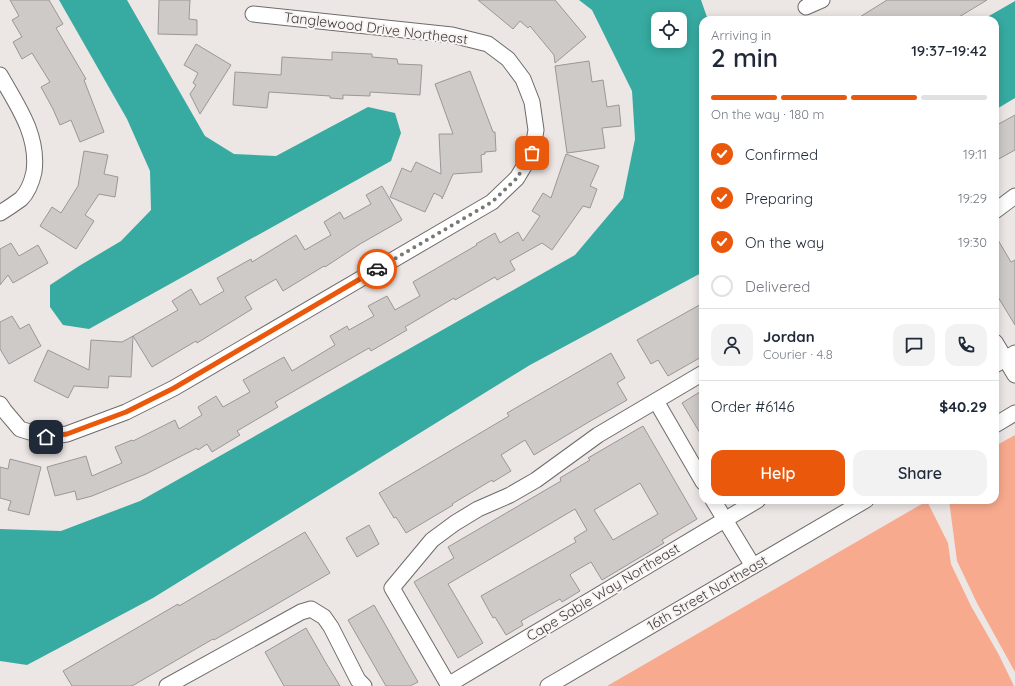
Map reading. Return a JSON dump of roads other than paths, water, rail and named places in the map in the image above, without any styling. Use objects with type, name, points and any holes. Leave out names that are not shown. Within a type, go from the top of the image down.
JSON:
[{"type":"street","points":[[806,7],[822,0]]},
{"type":"street","name":"Tanglewood Drive Northeast","points":[[0,404],[20,429],[46,437],[67,434],[126,412],[174,388],[492,202],[517,178],[532,153],[536,130],[532,102],[523,79],[508,59],[488,44],[452,35],[252,14]]},
{"type":"street","points":[[0,74],[26,120],[33,141],[35,161],[32,182],[22,198],[0,213]]},
{"type":"street","points":[[999,208],[1015,196]]},
{"type":"street","points":[[999,349],[1015,375]]},
{"type":"street","points":[[449,686],[392,588],[432,540],[455,523],[478,509],[510,495],[536,480],[598,435],[699,375]]},
{"type":"street","points":[[656,401],[699,475]]},
{"type":"street","points":[[999,423],[1015,413]]},
{"type":"street","points":[[716,504],[753,566]]},
{"type":"street","name":"Cape Sable Way Northeast","points":[[449,686],[751,504]]},
{"type":"street","name":"16th Street Northeast","points":[[548,686],[859,504]]},
{"type":"street","points":[[167,686],[301,612],[311,609],[324,617],[331,627],[358,680],[364,686]]},
{"type":"water","points":[[59,0],[127,0],[205,136],[234,154],[276,156],[368,107],[395,113],[401,133],[391,161],[89,329],[63,325],[50,307],[50,285],[121,241],[151,210],[150,171],[127,119]]},
{"type":"water","points":[[579,0],[701,0],[707,16],[699,16],[699,274],[530,365],[153,598],[27,665],[0,661],[0,529],[61,531],[140,501],[575,255],[623,198],[635,139],[632,91],[592,10]]},
{"type":"water","points":[[1015,1],[1015,98],[999,108],[999,16],[989,16]]}]
